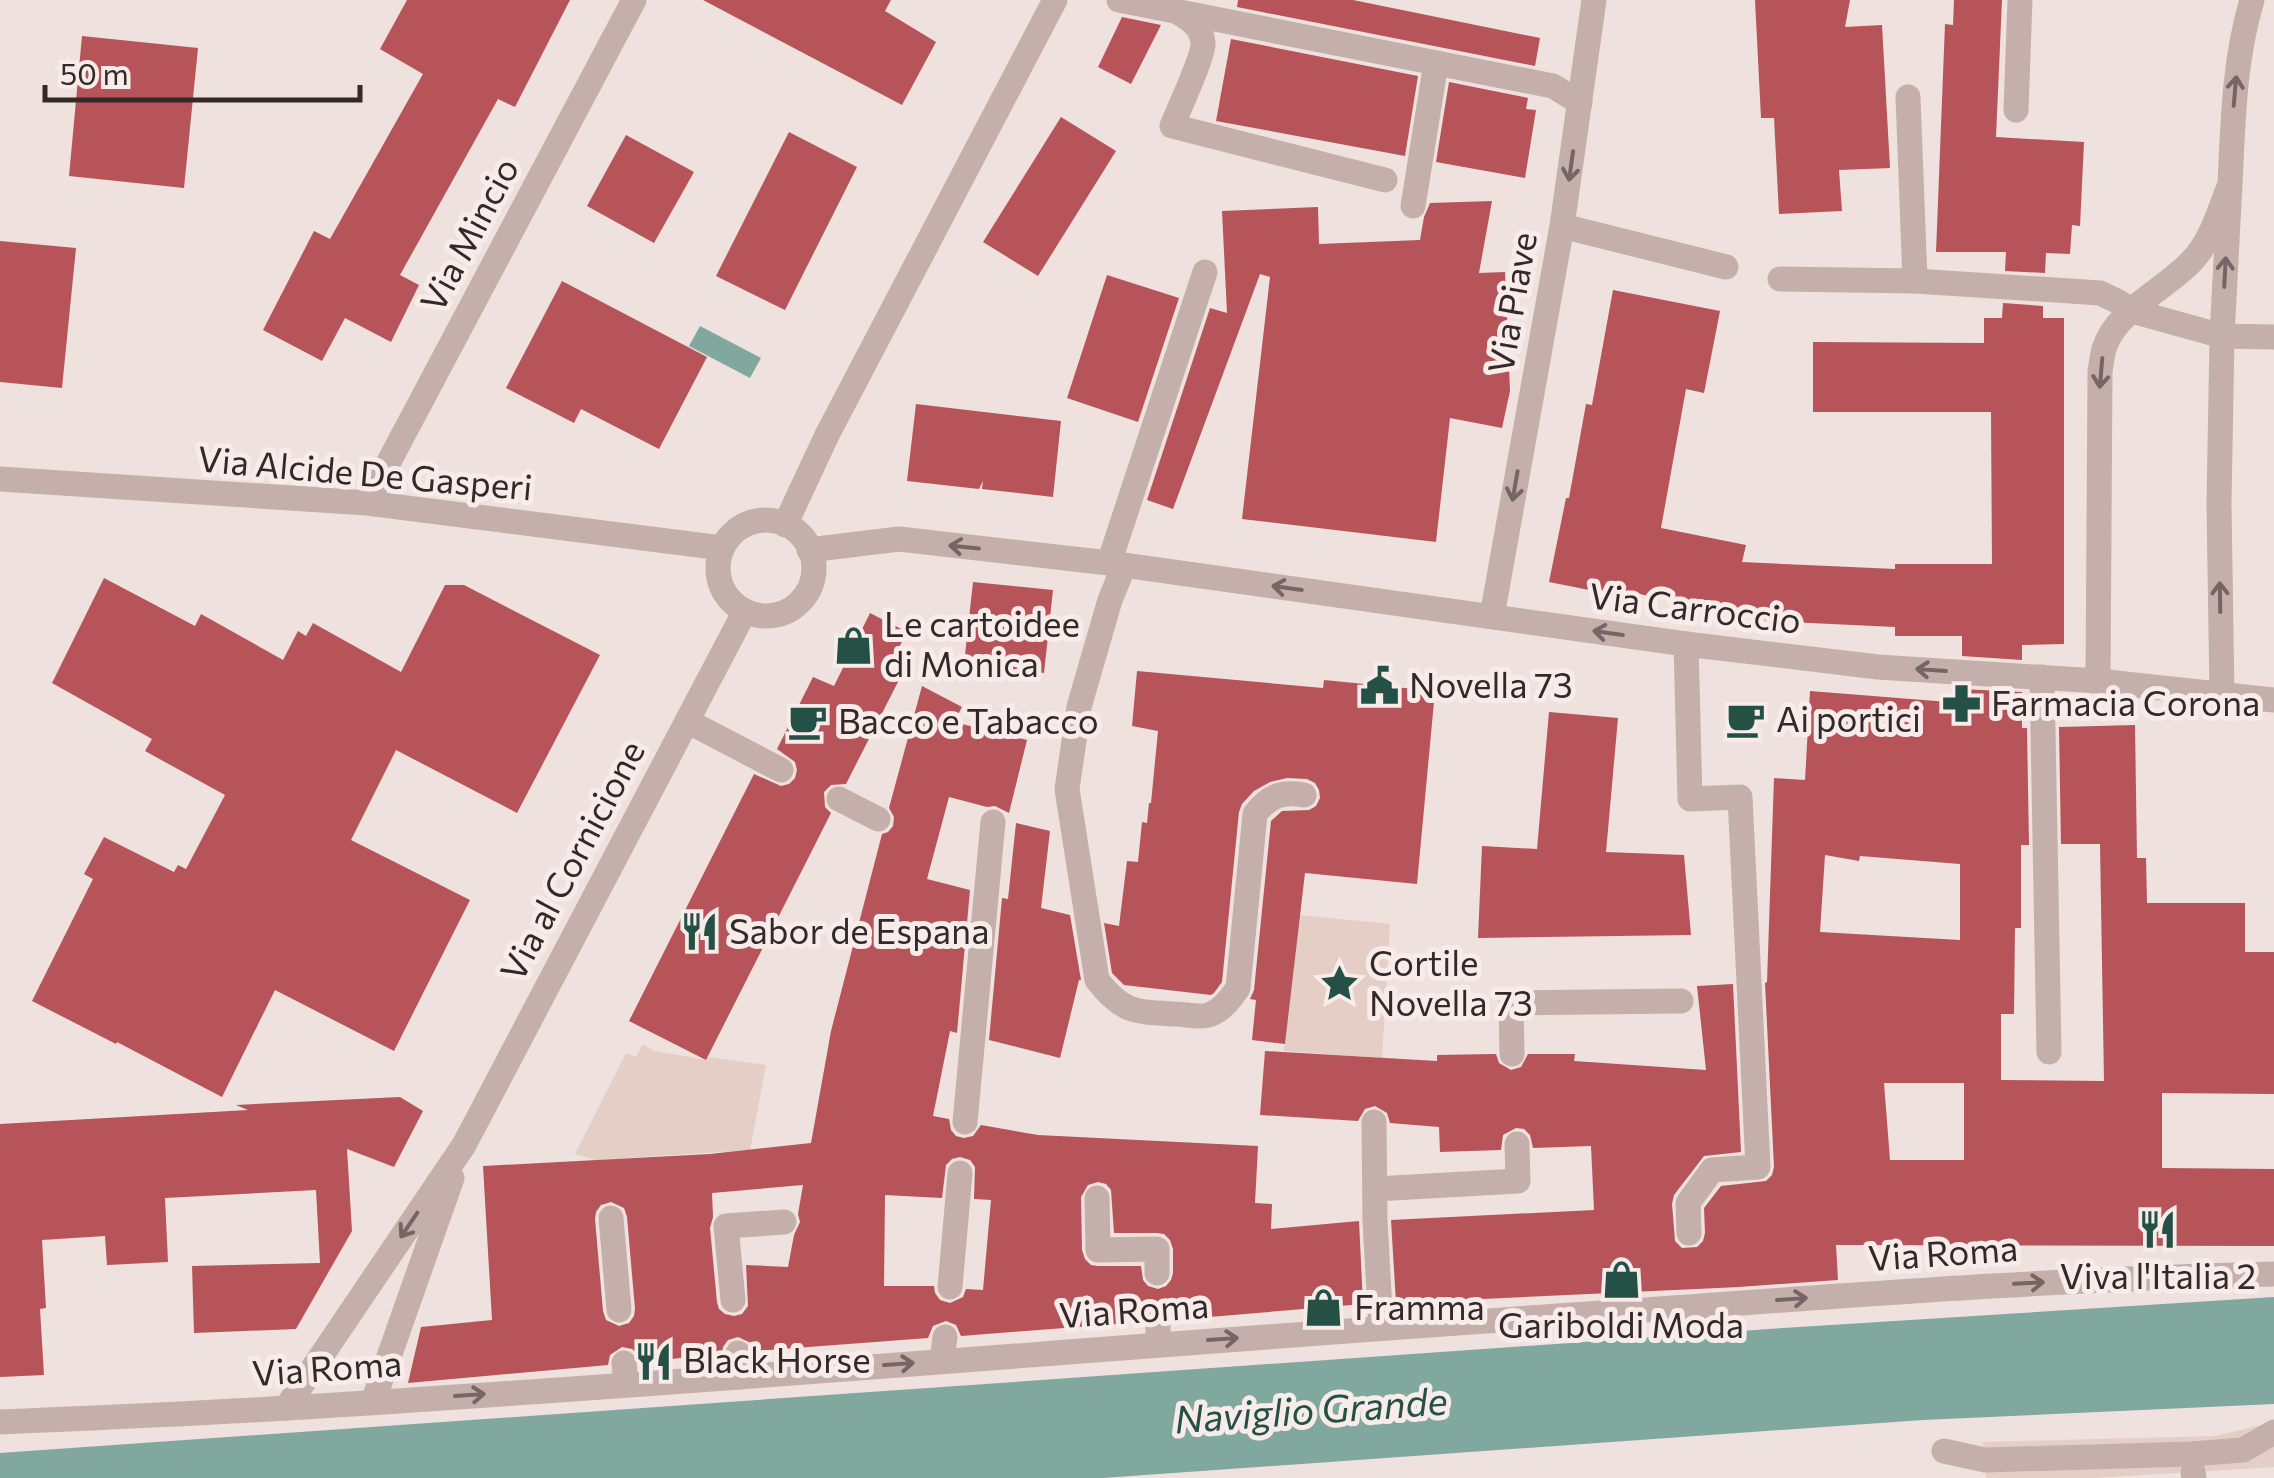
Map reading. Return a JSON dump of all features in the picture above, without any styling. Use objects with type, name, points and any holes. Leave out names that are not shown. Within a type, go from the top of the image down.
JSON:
[{"type":"street","name":"Via Mincio","points":[[367,503],[634,0]]},
{"type":"street","points":[[785,525],[826,435],[1055,0]]},
{"type":"street","points":[[1119,0],[1553,86],[1580,104]]},
{"type":"street","name":"Via Piave","points":[[1492,616],[1562,226],[1594,0]]},
{"type":"street","points":[[2016,110],[2020,0]]},
{"type":"street","points":[[2222,694],[2222,336],[2234,88],[2241,35],[2252,0]]},
{"type":"street","points":[[1174,11],[1198,28],[1204,46],[1172,126],[1385,180]]},
{"type":"street","points":[[1413,206],[1436,63]]},
{"type":"street","points":[[1908,97],[1915,281]]},
{"type":"street","points":[[2098,681],[2100,372],[2105,346],[2118,324],[2196,256],[2230,184]]},
{"type":"street","points":[[1562,226],[1726,267]]},
{"type":"street","points":[[1205,272],[1117,564],[1079,706],[1067,789],[1097,980],[1111,998],[1139,1012],[1209,1016],[1229,1002],[1238,988],[1255,814],[1276,794],[1304,795]]},
{"type":"street","points":[[1780,279],[1915,281],[2100,293],[2132,311],[2222,336],[2274,337]]},
{"type":"street","name":"Via Alcide De Gasperi","points":[[0,479],[367,503],[722,548]]},
{"type":"street","points":[[760,521],[785,525],[804,539],[809,550],[814,567],[806,594],[796,606],[768,616],[737,607],[719,580],[722,548],[731,534],[744,525],[760,521]]},
{"type":"street","name":"Via Carroccio","points":[[809,550],[899,539],[1117,564],[1878,667],[2098,681],[2274,700]]},
{"type":"street","name":"Via al Cornicione","points":[[286,1408],[464,1144],[745,611]]},
{"type":"street","points":[[1686,644],[1690,799],[1740,797],[1758,1167],[1712,1170],[1688,1203],[1690,1233]]},
{"type":"street","points":[[2042,678],[2048,1052]]},
{"type":"street","points":[[687,721],[781,770]]},
{"type":"street","points":[[838,799],[878,819]]},
{"type":"street","points":[[965,1122],[993,822]]},
{"type":"street","points":[[1512,1054],[1511,1003],[1681,1001]]},
{"type":"street","points":[[1374,1122],[1381,1328]]},
{"type":"street","name":"Via al Cornicione","points":[[373,1402],[464,1144]]},
{"type":"street","points":[[1375,1189],[1518,1180],[1517,1144]]},
{"type":"street","points":[[950,1287],[960,1173]]},
{"type":"street","points":[[1098,1198],[1098,1250],[1157,1249],[1158,1273]]},
{"type":"street","points":[[611,1218],[619,1310]]},
{"type":"street","points":[[733,1300],[726,1226],[784,1222]]},
{"type":"street","name":"Via Roma","points":[[0,1422],[373,1402],[739,1365],[1158,1333],[1381,1328],[1695,1298],[2274,1274]]},
{"type":"street","points":[[1944,1451],[1985,1460],[2193,1468],[2243,1450],[2274,1432]]},
{"type":"shaded area","name":"Cortile Novella 73","points":[[1300,915],[1390,924],[1382,1058],[1284,1051]]},
{"type":"shaded area","points":[[643,1044],[654,1051],[706,1060],[708,1057],[766,1065],[750,1150],[596,1160],[575,1154],[626,1053],[636,1057]]},
{"type":"shaded area","points":[[2274,1422],[2274,1467],[2094,1478],[1986,1478],[1983,1442],[2215,1436]]},
{"type":"water","points":[[700,326],[761,358],[750,378],[689,346]]},
{"type":"water","name":"Naviglio Grande","points":[[2274,1297],[2274,1404],[1923,1420],[1103,1478],[0,1478],[0,1453]]},
{"type":"building","points":[[407,0],[570,0],[515,107],[498,99],[400,275],[419,285],[391,342],[345,318],[322,361],[263,330],[314,231],[330,239],[423,74],[380,49]]},
{"type":"building","points":[[703,0],[891,0],[885,11],[936,42],[902,105]]},
{"type":"building","points":[[1238,0],[1353,0],[1540,38],[1535,66],[1237,7]]},
{"type":"building","points":[[1755,0],[1850,0],[1845,27],[1882,25],[1890,168],[1839,170],[1842,211],[1779,214],[1774,118],[1761,118]]},
{"type":"building","points":[[1954,0],[2002,0],[1996,137],[2084,142],[2080,226],[2072,225],[2070,254],[2046,253],[2045,273],[2005,271],[2006,252],[1936,252],[1945,24],[1953,25]]},
{"type":"building","points":[[1122,17],[1161,25],[1131,84],[1098,67]]},
{"type":"building","points":[[82,36],[198,48],[184,188],[69,176]]},
{"type":"building","points":[[1231,39],[1418,76],[1405,156],[1216,121]]},
{"type":"building","points":[[1449,82],[1528,98],[1526,109],[1536,110],[1525,178],[1436,162]]},
{"type":"building","points":[[1061,117],[1116,151],[1038,276],[983,242]]},
{"type":"building","points":[[789,132],[857,167],[785,310],[716,276]]},
{"type":"building","points":[[626,135],[694,172],[654,243],[587,206]]},
{"type":"building","points":[[1492,201],[1479,273],[1505,272],[1510,391],[1502,428],[1450,418],[1436,542],[1242,519],[1270,277],[1260,274],[1173,509],[1147,500],[1210,308],[1227,313],[1222,211],[1318,207],[1319,244],[1420,240],[1430,203]]},
{"type":"building","points":[[0,241],[76,248],[62,388],[0,382]]},
{"type":"building","points":[[1107,275],[1179,298],[1138,422],[1067,398]]},
{"type":"building","points":[[562,281],[707,357],[659,449],[581,409],[574,423],[506,388]]},
{"type":"building","points":[[1613,290],[1720,311],[1704,393],[1686,389],[1661,528],[1746,545],[1742,562],[1895,569],[1895,564],[1992,564],[1991,412],[1813,412],[1813,342],[1984,343],[1984,318],[2002,318],[2003,303],[2043,306],[2043,318],[2064,318],[2064,644],[2022,645],[2022,660],[1962,656],[1962,636],[1895,636],[1895,627],[1768,621],[1616,589],[1614,595],[1549,582],[1586,404],[1592,405]]},
{"type":"building","points":[[916,404],[1061,421],[1053,497],[982,489],[983,481],[979,489],[907,481]]},
{"type":"building","points":[[104,578],[195,626],[201,614],[283,660],[298,631],[306,636],[313,623],[401,672],[445,585],[464,585],[600,655],[517,813],[396,750],[351,840],[470,900],[394,1051],[275,990],[222,1097],[32,1001],[93,879],[84,874],[104,837],[174,872],[178,865],[186,869],[225,795],[145,751],[152,739],[52,683]]},
{"type":"building","points":[[973,582],[1053,590],[1044,673],[964,664]]},
{"type":"building","points":[[870,613],[907,632],[888,669],[901,676],[846,784],[831,785],[824,792],[825,807],[831,813],[706,1060],[629,1021],[754,774],[781,786],[795,778],[795,762],[777,749],[813,677],[834,686]]},
{"type":"building","points":[[1137,671],[1323,688],[1324,680],[1435,691],[1417,884],[1305,873],[1285,1044],[1252,1040],[1256,1000],[1250,999],[1271,821],[1282,811],[1316,806],[1319,790],[1307,779],[1270,782],[1242,804],[1222,982],[1214,993],[1124,985],[1112,973],[1104,923],[1119,926],[1127,861],[1138,862],[1142,822],[1147,823],[1151,803],[1158,731],[1132,726]]},
{"type":"building","points":[[922,686],[962,707],[954,722],[1027,740],[1009,813],[995,806],[949,797],[927,879],[970,890],[957,1033],[950,1031],[933,1116],[949,1119],[951,1130],[964,1138],[973,1136],[981,1125],[1038,1135],[1258,1146],[1255,1203],[1272,1204],[1271,1229],[1359,1221],[1363,1304],[1174,1320],[1167,1309],[1157,1306],[1145,1313],[1142,1322],[961,1336],[956,1325],[946,1321],[933,1326],[928,1338],[754,1351],[751,1343],[738,1337],[728,1340],[722,1354],[640,1362],[632,1349],[622,1347],[610,1355],[608,1365],[408,1383],[421,1327],[492,1320],[483,1166],[710,1154],[811,1143],[831,1031],[882,834],[893,826],[889,808]],"holes":[[[952,1159],[970,1160],[975,1167],[974,1199],[991,1200],[983,1290],[966,1289],[963,1297],[950,1303],[940,1300],[934,1286],[884,1286],[885,1195],[942,1198],[946,1165]],[[1098,1182],[1111,1190],[1114,1233],[1157,1233],[1170,1240],[1173,1273],[1166,1286],[1148,1286],[1141,1266],[1098,1266],[1085,1259],[1081,1197],[1088,1185]],[[803,1185],[800,1222],[788,1267],[746,1265],[748,1306],[742,1314],[734,1316],[725,1314],[717,1302],[710,1228],[712,1193]],[[611,1202],[624,1208],[627,1217],[635,1309],[629,1323],[619,1326],[606,1320],[603,1311],[595,1219],[601,1205]]]},
{"type":"building","points":[[1961,689],[2022,692],[2022,728],[2027,728],[2029,845],[2021,845],[2021,928],[2015,928],[2014,1014],[2001,1014],[2001,1080],[2104,1081],[2100,844],[2061,844],[2059,727],[2135,725],[2137,858],[2146,858],[2147,903],[2245,903],[2245,952],[2274,952],[2274,1094],[2162,1093],[2162,1168],[2274,1169],[2274,1246],[1836,1245],[1838,1280],[1396,1303],[1391,1220],[1594,1210],[1591,1146],[1533,1148],[1530,1135],[1516,1128],[1503,1135],[1501,1150],[1440,1152],[1439,1127],[1390,1123],[1387,1113],[1375,1106],[1365,1109],[1358,1121],[1260,1115],[1265,1051],[1437,1061],[1437,1055],[1496,1054],[1499,1063],[1511,1070],[1521,1067],[1528,1054],[1575,1054],[1574,1061],[1706,1070],[1697,986],[1733,984],[1741,1152],[1704,1156],[1674,1195],[1675,1241],[1682,1248],[1697,1247],[1705,1233],[1704,1208],[1721,1186],[1766,1181],[1774,1167],[1765,983],[1774,778],[1805,780],[1810,691],[1961,703]],"holes":[[[1825,855],[1859,861],[1860,856],[1960,864],[1960,940],[1820,932]],[[1884,1083],[1964,1083],[1964,1160],[1890,1160]]]},
{"type":"building","points":[[1549,712],[1618,718],[1606,852],[1684,855],[1691,935],[1478,938],[1482,846],[1537,849]]},
{"type":"building","points":[[1016,823],[1050,831],[1041,908],[1070,915],[1081,980],[1060,1058],[989,1040],[1002,898],[1008,899]]},
{"type":"building","points":[[400,1097],[423,1111],[394,1167],[347,1149],[352,1231],[296,1329],[194,1333],[192,1266],[320,1263],[316,1190],[165,1198],[168,1262],[107,1265],[105,1236],[42,1240],[46,1308],[40,1309],[44,1375],[0,1377],[0,1124],[248,1110],[236,1105]]},
{"type":"place","name":"Le cartoidee di Monica","points":[[854,645]]},
{"type":"place","name":"Novella 73","points":[[1379,686]]},
{"type":"place","name":"Farmacia Corona","points":[[1961,704]]},
{"type":"place","name":"Ai portici","points":[[1746,720]]},
{"type":"place","name":"Bacco e Tabacco","points":[[808,722]]},
{"type":"place","name":"Sabor de Espana","points":[[699,932]]},
{"type":"place","name":"Cortile Novella 73","points":[[1339,984]]},
{"type":"place","name":"Viva l'Italia 2","points":[[2158,1230]]},
{"type":"place","name":"Gariboldi Moda","points":[[1621,1279]]},
{"type":"place","name":"Framma","points":[[1324,1308]]},
{"type":"place","name":"Black Horse","points":[[653,1361]]}]
